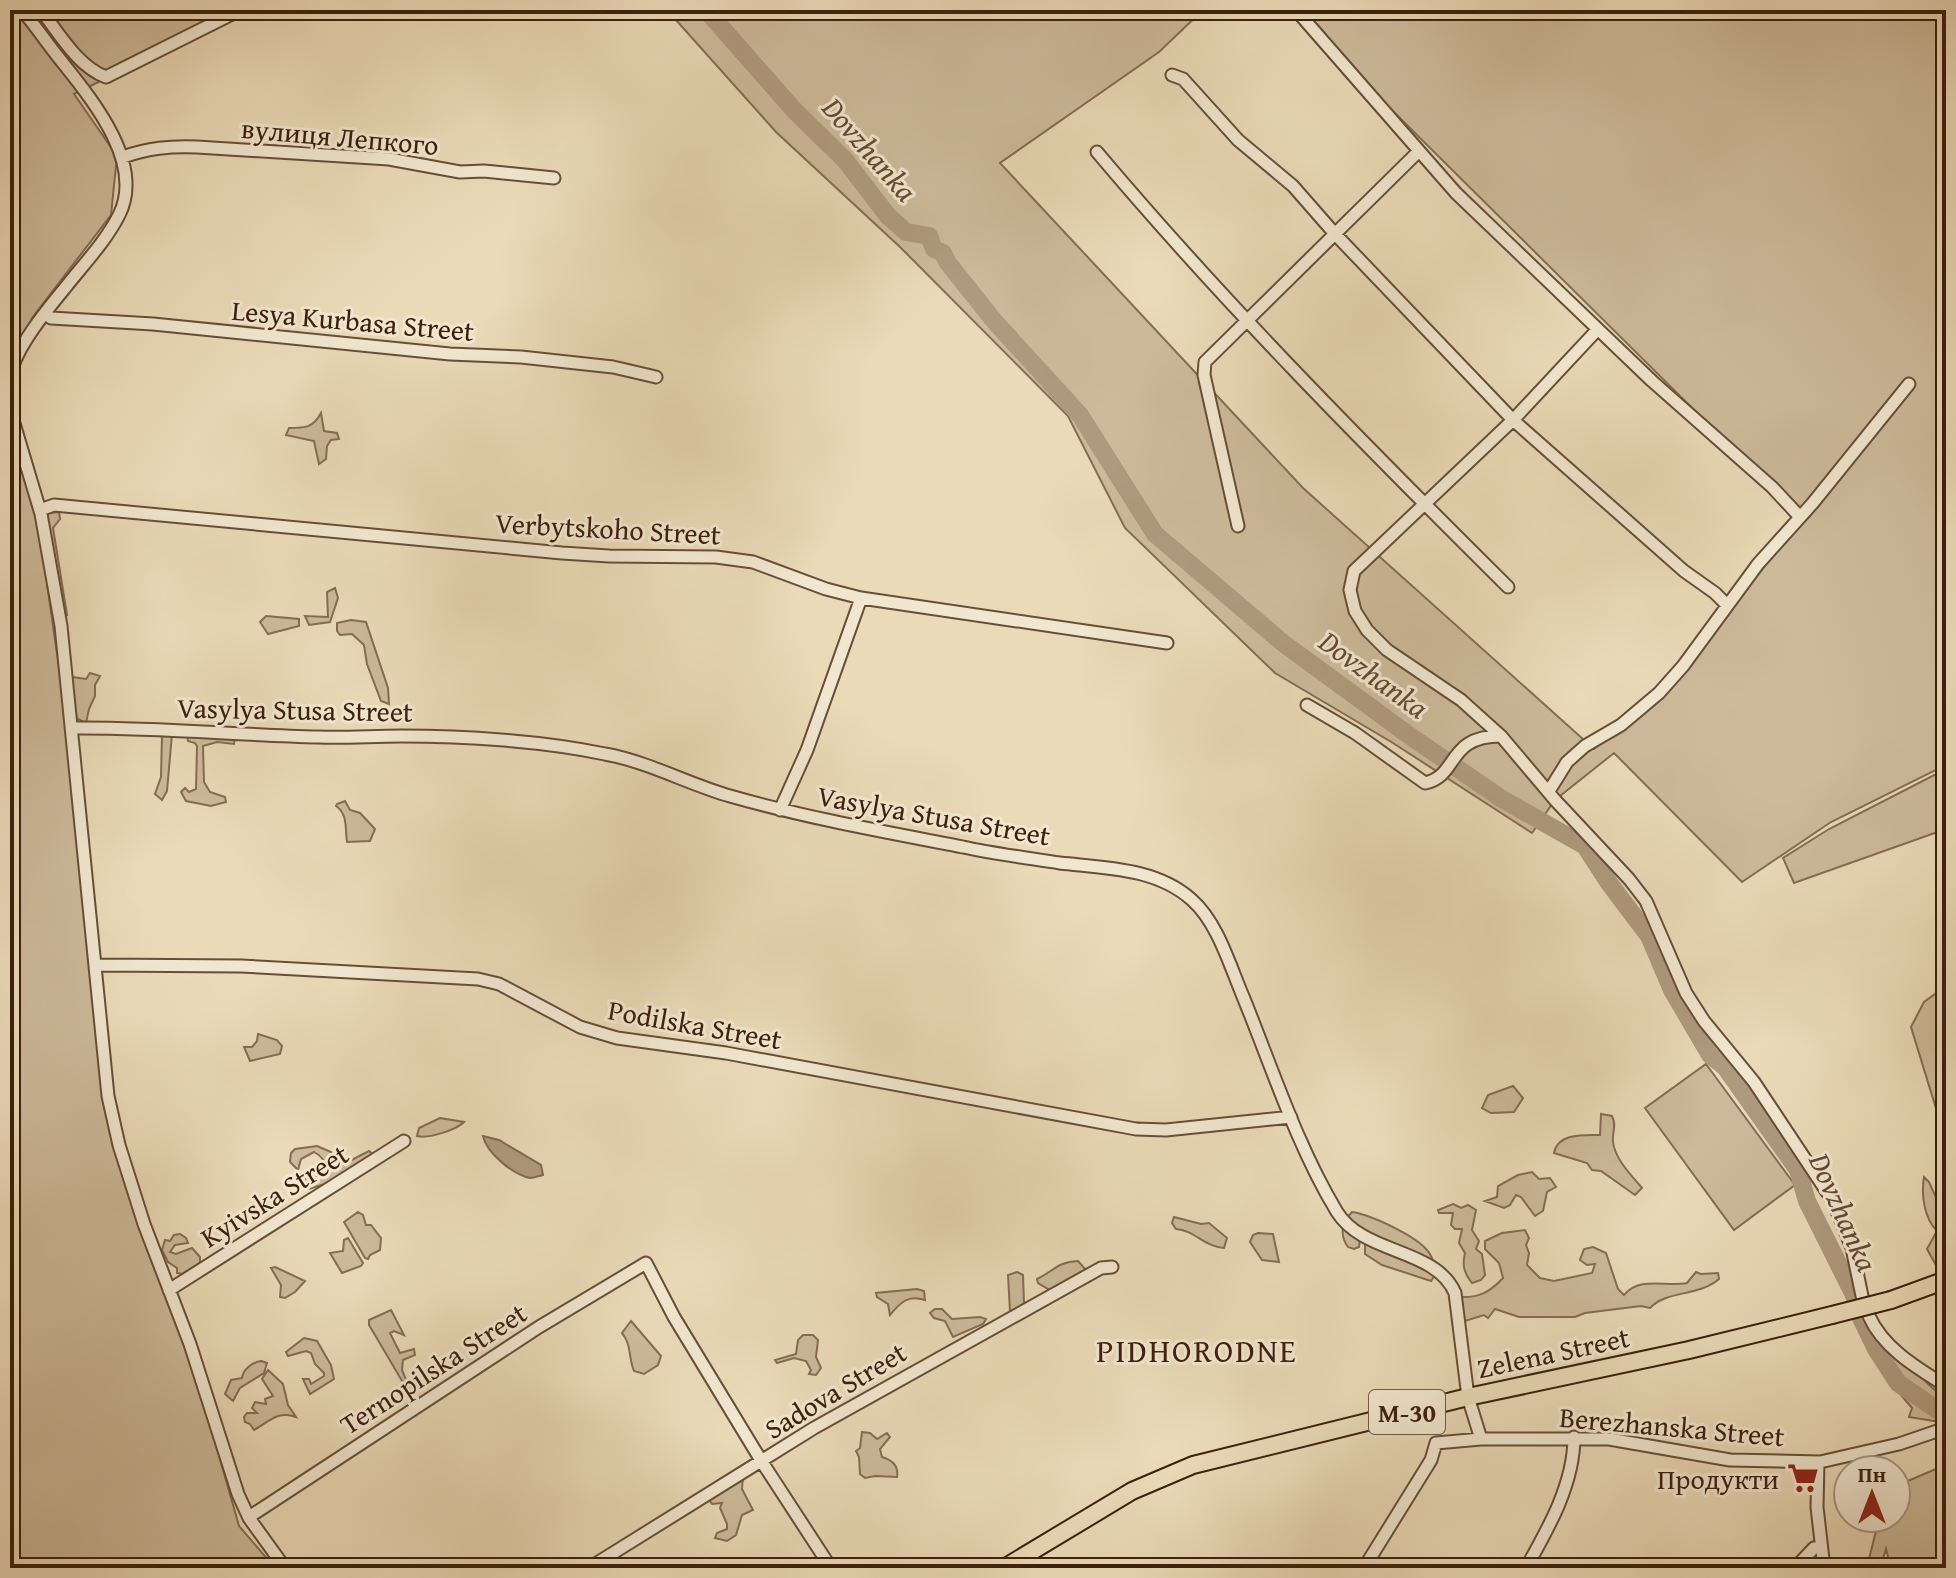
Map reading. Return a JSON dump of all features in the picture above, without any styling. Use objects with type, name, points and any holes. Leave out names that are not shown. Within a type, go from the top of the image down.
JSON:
[{"type":"highway","name":"Zelena Street","points":[[1004,1568],[1132,1491],[1193,1465],[1468,1397],[1689,1350],[1832,1315],[1891,1300],[1946,1280]]},
{"type":"street","points":[[10,375],[35,327],[121,213],[125,193],[123,157],[106,122],[26,15],[41,10],[69,47],[98,74],[106,77],[240,10]]},
{"type":"street","points":[[1296,10],[1456,193],[1598,329],[1772,487],[1800,517]]},
{"type":"street","points":[[1172,75],[1183,79],[1238,140],[1293,186],[1513,420],[1684,571],[1727,605]]},
{"type":"street","name":"вулиця Лепкого","points":[[123,157],[144,149],[165,146],[197,147],[389,159],[460,172],[484,171],[554,178]]},
{"type":"street","points":[[1238,526],[1204,375],[1205,362],[1419,151]]},
{"type":"street","points":[[1097,152],[1174,243],[1424,504],[1508,587]]},
{"type":"street","name":"Lesya Kurbasa Street","points":[[45,313],[51,318],[153,324],[450,354],[521,357],[613,367],[656,377]]},
{"type":"street","points":[[1598,329],[1513,420],[1354,571],[1350,590],[1355,611],[1367,630],[1387,650],[1461,700],[1501,736],[1646,901],[1678,979],[1692,1003],[1754,1082],[1809,1162],[1837,1212],[1852,1248],[1862,1296]]},
{"type":"street","points":[[1549,791],[1567,762],[1585,746],[1621,725],[1659,693],[1683,666],[1758,564],[1909,384]]},
{"type":"street","points":[[10,410],[40,510],[61,626],[108,1096],[119,1145],[144,1224],[195,1358],[238,1494],[249,1517],[285,1568]]},
{"type":"street","name":"Verbytskoho Street","points":[[40,510],[54,505],[578,554],[716,557],[753,562],[826,589],[861,598],[1167,643]]},
{"type":"street","points":[[780,810],[807,750],[861,598]]},
{"type":"street","points":[[1307,705],[1355,733],[1425,783],[1439,778],[1454,754],[1470,742],[1486,736],[1501,736]]},
{"type":"street","name":"Vasylya Stusa Street","points":[[72,728],[484,739],[606,754],[780,810],[968,849],[1139,873],[1169,882],[1195,902],[1214,930],[1291,1117],[1341,1218],[1356,1234],[1435,1269],[1450,1282],[1455,1293],[1468,1397]]},
{"type":"street","name":"Podilska Street","points":[[97,965],[241,966],[478,979],[499,984],[580,1027],[617,1038],[726,1053],[1136,1129],[1166,1130],[1291,1117]]},
{"type":"street","name":"Kyivska Street","points":[[169,1290],[404,1141]]},
{"type":"street","name":"Ternopilska Street","points":[[249,1517],[539,1327],[646,1263],[674,1317],[762,1462]]},
{"type":"street","name":"Sadova Street","points":[[589,1568],[814,1428],[1101,1268],[1112,1267]]},
{"type":"street","points":[[1869,1316],[1886,1342],[1946,1386]]},
{"type":"street","points":[[1468,1397],[1481,1439]]},
{"type":"street","name":"Berezhanska Street","points":[[1364,1568],[1431,1460],[1436,1443],[1574,1437],[1609,1439],[1730,1460],[1818,1462],[1899,1444],[1946,1428]]},
{"type":"street","points":[[1526,1568],[1564,1487],[1572,1461],[1574,1437]]},
{"type":"street","points":[[762,1462],[831,1568]]},
{"type":"street","points":[[1818,1462],[1817,1507],[1824,1568]]},
{"type":"street","points":[[1795,1568],[1814,1548],[1820,1547]]},
{"type":"shaded area","points":[[10,10],[245,10],[74,94],[117,156],[111,215],[32,318],[10,383]]},
{"type":"shaded area","points":[[667,10],[1203,10],[1159,52],[1000,163],[1303,488],[1594,749],[1649,705],[1804,519],[1291,10],[1946,10],[1946,765],[1831,822],[1742,882],[1614,753],[1555,800],[1532,833],[1393,743],[1275,673],[1125,528],[1068,416],[900,247],[776,132]]},
{"type":"shaded area","points":[[321,413],[324,431],[337,433],[339,439],[331,440],[326,459],[319,464],[314,441],[286,435],[289,428],[312,424]]},
{"type":"shaded area","points":[[10,419],[36,506],[85,851],[101,1085],[133,1207],[188,1346],[239,1526],[275,1568],[10,1568]]},
{"type":"shaded area","points":[[59,512],[60,519],[53,528],[67,615],[62,615],[46,519],[49,513]]},
{"type":"shaded area","points":[[335,588],[338,598],[330,622],[309,625],[305,616],[328,617],[327,592]]},
{"type":"shaded area","points":[[266,616],[299,619],[299,626],[268,634],[260,622]]},
{"type":"shaded area","points":[[351,620],[366,622],[388,688],[389,704],[381,701],[367,664],[364,645],[352,634],[340,635],[337,631],[337,623]]},
{"type":"shaded area","points":[[90,673],[100,676],[86,723],[74,717],[72,677],[86,679]]},
{"type":"shaded area","points":[[172,734],[167,791],[162,800],[155,794],[161,777],[162,735]]},
{"type":"shaded area","points":[[187,735],[235,737],[234,744],[217,742],[203,746],[204,782],[210,792],[225,797],[226,802],[211,806],[186,801],[181,792],[185,788],[189,792],[196,789],[197,746],[188,741]]},
{"type":"shaded area","points":[[1946,769],[1946,829],[1794,883],[1783,858],[1829,829]]},
{"type":"shaded area","points":[[345,801],[350,810],[360,813],[375,829],[370,841],[347,842],[344,817],[336,806]]},
{"type":"shaded area","points":[[1946,986],[1946,1141],[1911,1027],[1924,1002]]},
{"type":"shaded area","points":[[258,1034],[277,1040],[282,1046],[280,1054],[250,1061],[244,1047],[252,1047]]},
{"type":"shaded area","points":[[1706,1064],[1795,1185],[1734,1230],[1645,1108]]},
{"type":"shaded area","points":[[1513,1086],[1523,1098],[1514,1112],[1491,1113],[1482,1108],[1488,1095]]},
{"type":"shaded area","points":[[1601,1114],[1612,1116],[1617,1155],[1642,1188],[1635,1195],[1601,1171],[1592,1170],[1587,1163],[1554,1153],[1556,1146],[1566,1139],[1579,1135],[1600,1135]]},
{"type":"shaded area","points":[[440,1118],[464,1122],[442,1133],[417,1136],[419,1128]]},
{"type":"shaded area","points":[[483,1136],[499,1140],[541,1165],[543,1175],[530,1178],[508,1168],[489,1149]]},
{"type":"shaded area","points":[[317,1146],[331,1152],[342,1165],[369,1151],[375,1156],[328,1183],[309,1189],[302,1184],[307,1175],[315,1178],[327,1171],[324,1162],[314,1152],[301,1159],[298,1170],[290,1162],[291,1153],[295,1149]]},
{"type":"shaded area","points":[[1532,1172],[1539,1179],[1550,1178],[1556,1187],[1547,1192],[1543,1211],[1535,1216],[1516,1195],[1504,1208],[1485,1201],[1497,1197],[1498,1186],[1518,1175]]},
{"type":"shaded area","points":[[1924,1177],[1946,1219],[1946,1265],[1937,1267],[1927,1249],[1937,1231],[1924,1206]]},
{"type":"shaded area","points":[[1453,1204],[1461,1208],[1468,1205],[1476,1210],[1472,1230],[1479,1241],[1476,1249],[1482,1254],[1485,1275],[1472,1283],[1465,1272],[1465,1253],[1459,1243],[1462,1229],[1451,1225],[1453,1213],[1439,1213],[1438,1210]]},
{"type":"shaded area","points":[[358,1212],[363,1215],[366,1225],[371,1225],[381,1238],[380,1250],[368,1259],[344,1222]]},
{"type":"shaded area","points":[[1352,1212],[1383,1222],[1418,1242],[1433,1260],[1435,1275],[1431,1281],[1382,1265],[1365,1254],[1365,1243],[1360,1240],[1359,1247],[1348,1247],[1343,1238],[1343,1229]]},
{"type":"shaded area","points":[[1174,1217],[1209,1223],[1227,1238],[1224,1248],[1176,1229],[1172,1223]]},
{"type":"shaded area","points":[[1525,1230],[1529,1238],[1526,1245],[1529,1253],[1527,1265],[1540,1278],[1554,1281],[1592,1273],[1595,1264],[1587,1265],[1580,1260],[1584,1249],[1593,1247],[1606,1253],[1618,1289],[1624,1295],[1630,1289],[1645,1284],[1687,1283],[1696,1272],[1718,1273],[1719,1279],[1702,1289],[1665,1298],[1650,1308],[1641,1306],[1575,1317],[1519,1317],[1495,1309],[1488,1318],[1484,1315],[1465,1321],[1460,1297],[1484,1293],[1503,1278],[1499,1263],[1485,1249],[1485,1241],[1502,1233]]},
{"type":"shaded area","points":[[180,1234],[188,1243],[175,1245],[170,1252],[176,1254],[192,1248],[200,1257],[200,1263],[182,1274],[177,1273],[177,1268],[168,1262],[162,1250],[165,1240],[170,1241],[174,1235]]},
{"type":"shaded area","points":[[1273,1234],[1279,1262],[1262,1260],[1250,1242],[1253,1235]]},
{"type":"shaded area","points":[[348,1238],[363,1263],[342,1273],[330,1253],[343,1251],[344,1240]]},
{"type":"shaded area","points":[[1078,1261],[1088,1277],[1055,1293],[1038,1283],[1037,1279],[1056,1267]]},
{"type":"shaded area","points":[[271,1268],[305,1281],[295,1292],[285,1298],[280,1297],[281,1285]]},
{"type":"shaded area","points":[[1017,1272],[1023,1275],[1024,1304],[1021,1309],[1010,1311],[1008,1275]]},
{"type":"shaded area","points":[[924,1291],[925,1300],[914,1298],[905,1301],[890,1315],[888,1304],[876,1293]]},
{"type":"shaded area","points":[[942,1309],[952,1319],[986,1319],[983,1324],[953,1337],[945,1321],[934,1318],[930,1313]]},
{"type":"shaded area","points":[[391,1310],[404,1335],[394,1331],[390,1333],[400,1353],[414,1349],[415,1355],[403,1360],[402,1370],[409,1387],[405,1386],[369,1325],[369,1320]]},
{"type":"shaded area","points":[[1875,1315],[1899,1355],[1932,1388],[1946,1397],[1946,1423],[1909,1417],[1912,1408],[1896,1389],[1899,1380],[1896,1375],[1886,1372],[1877,1356],[1870,1354],[1860,1328],[1866,1319]]},
{"type":"shaded area","points":[[631,1321],[661,1356],[658,1365],[644,1374],[634,1371],[622,1333]]},
{"type":"shaded area","points":[[803,1335],[813,1335],[818,1340],[816,1357],[821,1368],[816,1375],[809,1374],[811,1370],[806,1361],[794,1358],[777,1363],[775,1360],[796,1354],[798,1340]]},
{"type":"shaded area","points":[[304,1338],[317,1341],[331,1365],[334,1379],[310,1394],[303,1379],[309,1379],[311,1384],[324,1373],[315,1364],[311,1353],[306,1351],[288,1356],[286,1352]]},
{"type":"shaded area","points":[[261,1361],[267,1363],[264,1373],[240,1388],[233,1401],[225,1394],[231,1380],[242,1378],[249,1366]]},
{"type":"shaded area","points":[[268,1370],[283,1384],[288,1405],[296,1417],[278,1416],[254,1430],[244,1417],[247,1413],[257,1413],[252,1408],[255,1402],[266,1404],[265,1399],[273,1396],[262,1379]]},
{"type":"shaded area","points":[[862,1432],[870,1433],[877,1439],[887,1433],[890,1437],[880,1449],[882,1457],[896,1467],[897,1477],[865,1478],[860,1474],[856,1451],[860,1448]]},
{"type":"shaded area","points":[[1946,1442],[1946,1568],[1891,1568],[1886,1549],[1882,1562],[1869,1559],[1875,1534],[1912,1534],[1912,1479],[1936,1469]]},
{"type":"shaded area","points":[[743,1476],[742,1489],[753,1510],[742,1515],[736,1535],[727,1541],[715,1538],[717,1533],[727,1529],[727,1524],[720,1508],[722,1503],[712,1504],[708,1498]]},
{"type":"waterway","name":"Dovzhanka","points":[[706,10],[794,110],[845,160],[888,216],[906,232],[929,236],[934,249],[943,253],[995,322],[1080,415],[1155,534],[1283,643],[1410,736],[1502,799],[1585,846],[1649,936],[1672,990],[1710,1055],[1725,1067],[1798,1170],[1807,1201],[1854,1295],[1876,1349],[1898,1383],[1946,1416]]},
{"type":"place","name":"Продукти","points":[[1803,1478]]},
{"type":"district","name":"PIDHORODNE","points":[[1197,1350]]}]
